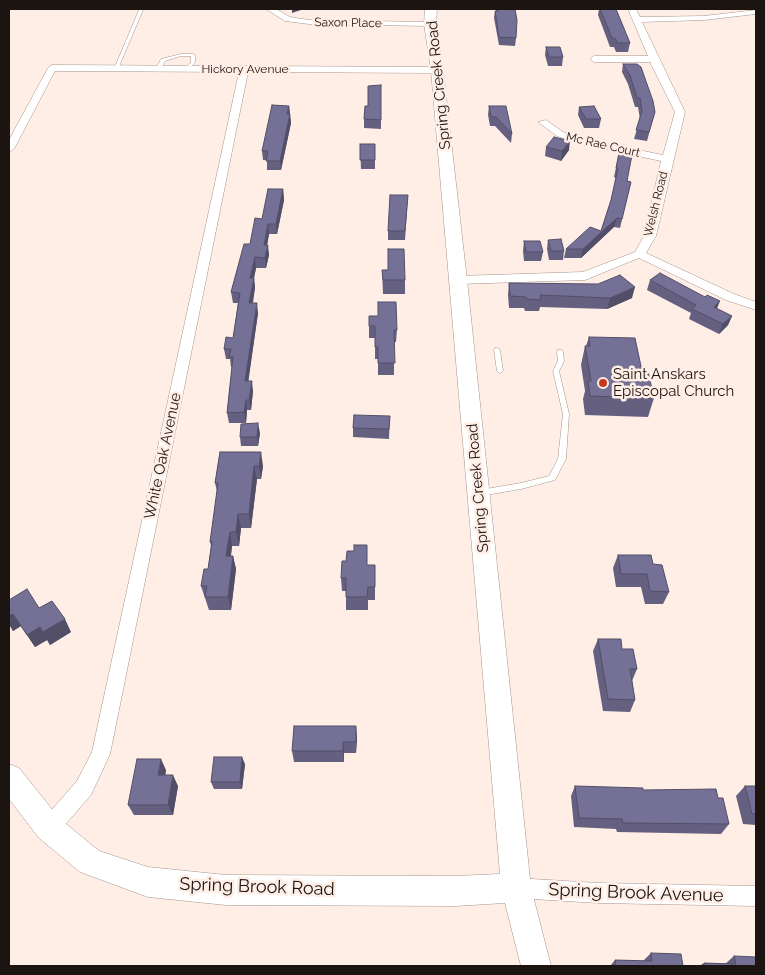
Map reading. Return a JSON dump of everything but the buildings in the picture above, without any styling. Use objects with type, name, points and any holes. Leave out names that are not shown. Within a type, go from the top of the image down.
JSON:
[{"type":"main road","name":"Spring Creek Road","points":[[431,9],[430,24],[437,70],[458,280],[516,888],[536,966]]},
{"type":"main road","name":"Spring Brook Road","points":[[9,777],[49,828],[90,862],[148,882],[226,890],[455,892],[516,888]]},
{"type":"street","name":"Saxon Place","points":[[270,9],[288,18],[314,23],[430,24]]},
{"type":"street","name":"Welsh Road","points":[[458,280],[585,276],[639,254],[650,236],[667,159],[680,112],[653,59],[632,9]]},
{"type":"street","points":[[637,20],[704,18],[756,12]]},
{"type":"street","points":[[594,59],[653,59]]},
{"type":"street","name":"Hickory Avenue","points":[[9,149],[52,68],[437,70]]},
{"type":"street","name":"White Oak Avenue","points":[[49,828],[84,788],[101,754],[244,69]]},
{"type":"street","name":"Mc Rae Court","points":[[543,122],[560,134],[667,159]]},
{"type":"street","points":[[639,254],[730,297],[756,306]]},
{"type":"street","name":"Spring Brook Avenue","points":[[516,888],[598,893],[756,896]]},
{"type":"lane","points":[[116,69],[141,10]]},
{"type":"lane","points":[[158,69],[163,60],[188,54],[195,58],[187,69]]},
{"type":"lane","points":[[497,350],[500,371]]},
{"type":"lane","points":[[478,493],[521,486],[552,478],[562,459],[566,414],[556,371],[561,362],[560,352]]},
{"type":"place","name":"Saint Anskars Episcopal Church","points":[[603,383]]}]
